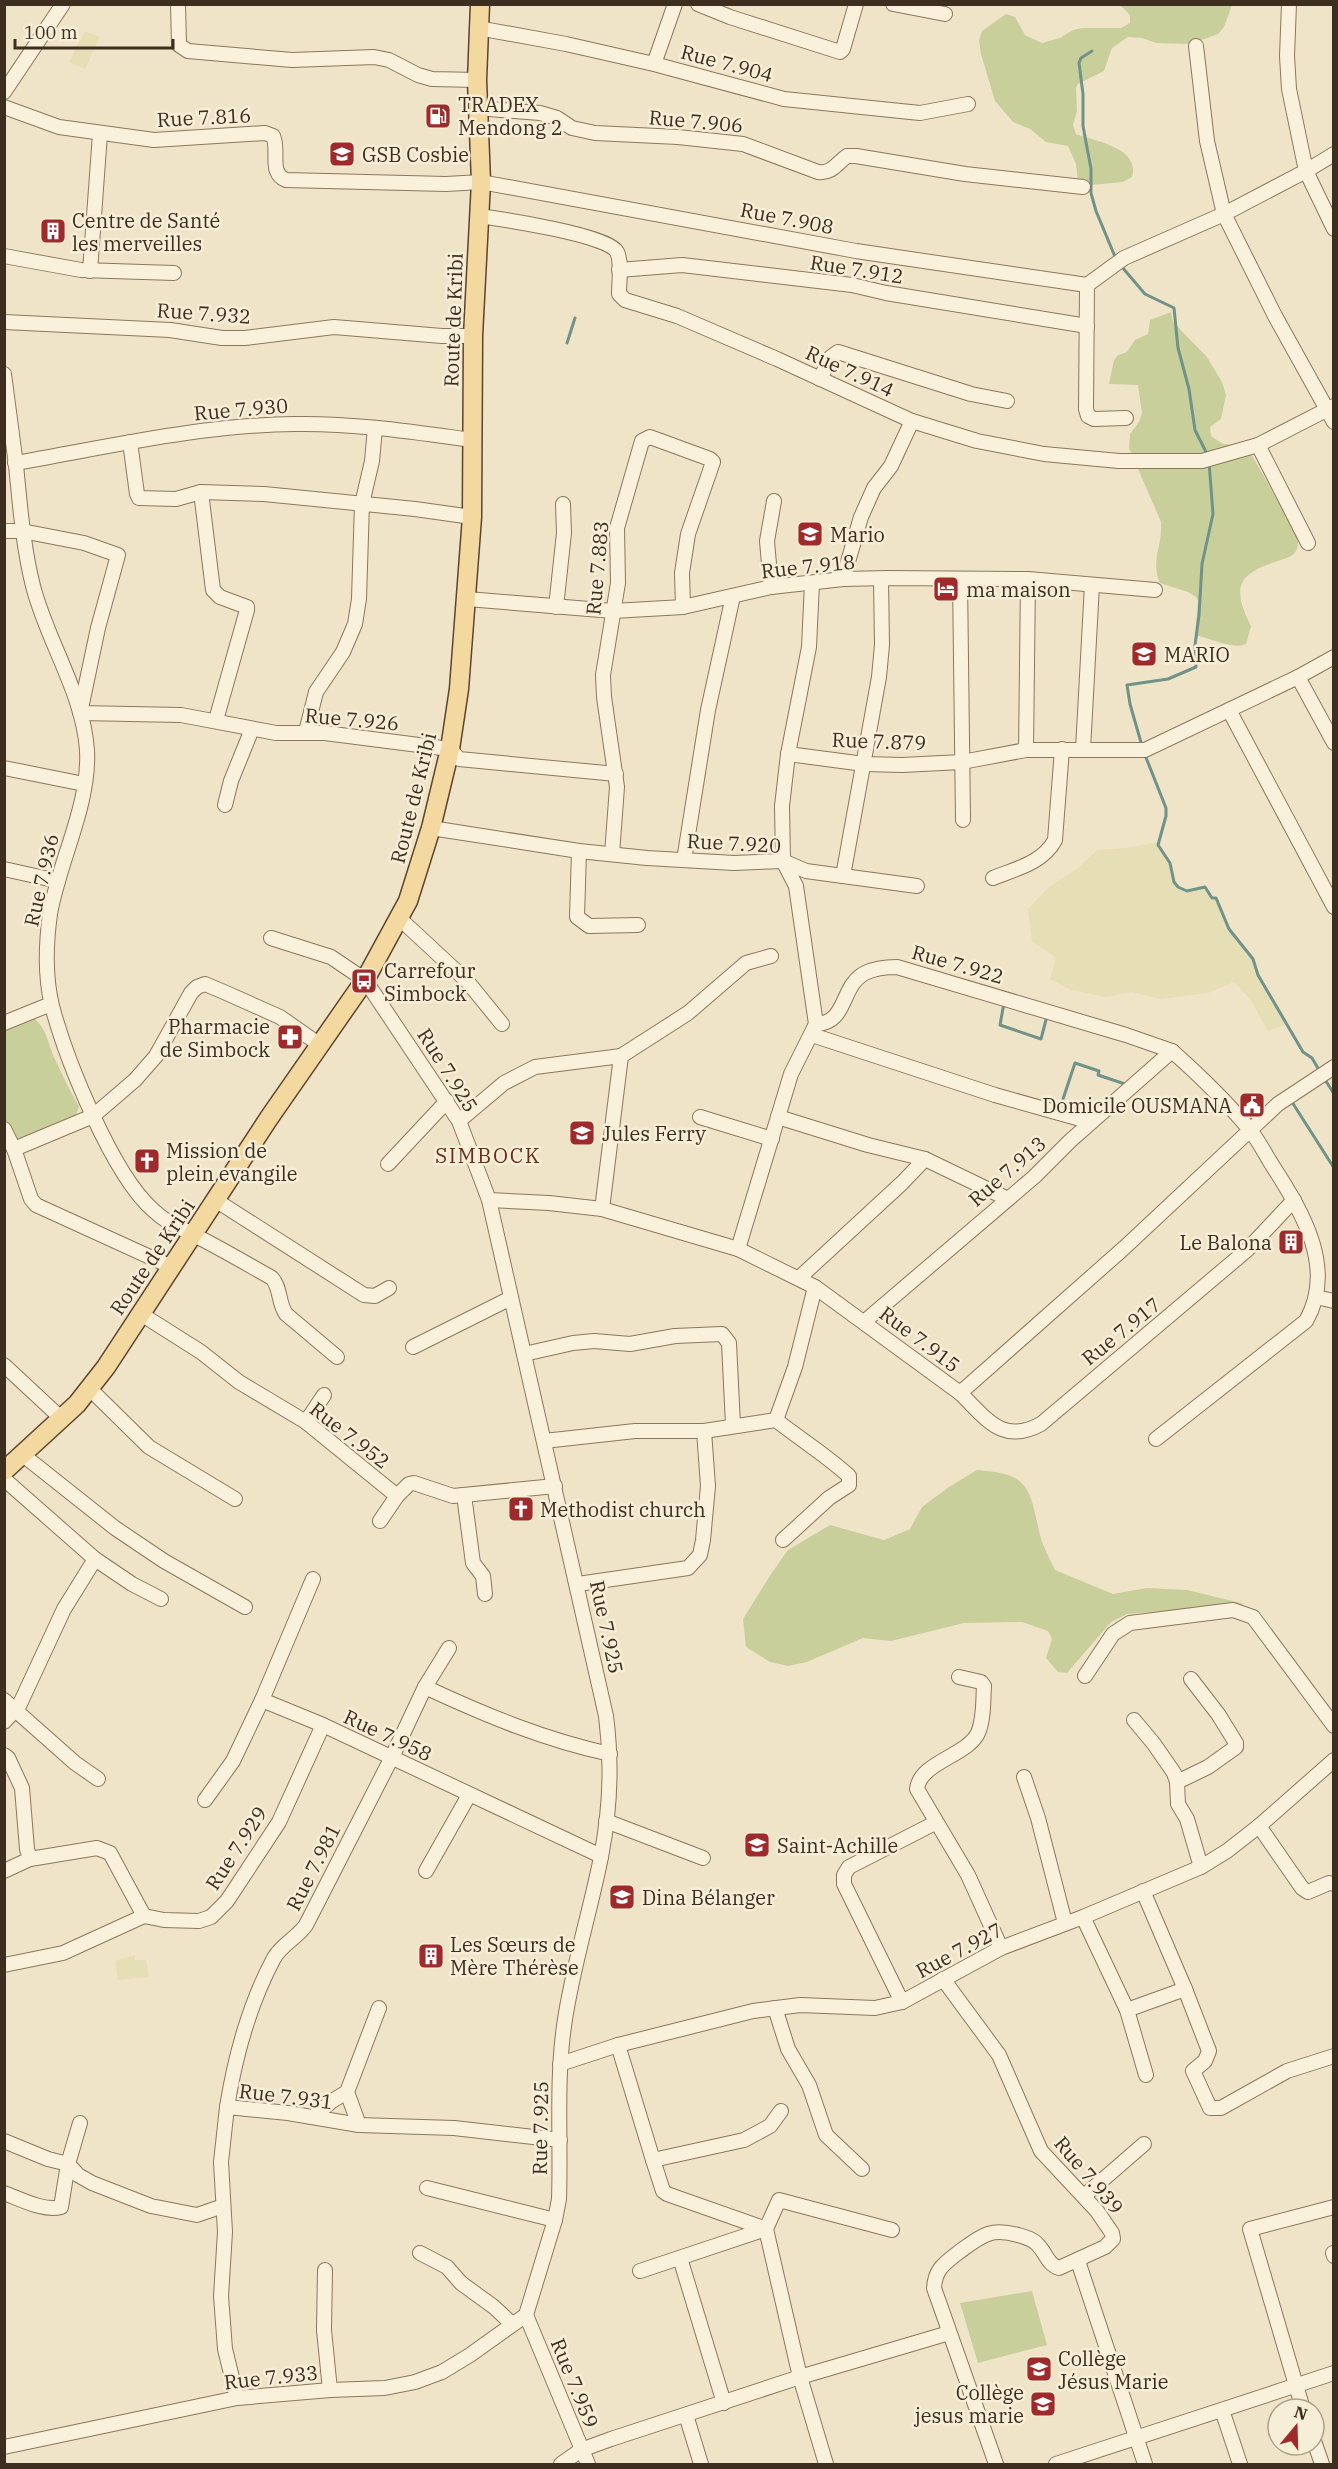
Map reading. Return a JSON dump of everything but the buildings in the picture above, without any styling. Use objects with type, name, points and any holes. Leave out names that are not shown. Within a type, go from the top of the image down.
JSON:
[{"type":"main road","name":"Route de Kribi","points":[[4,1471],[62,1419],[90,1389],[217,1201],[269,1118],[365,980],[399,918],[417,875],[450,749],[459,689],[467,598],[472,517],[473,336],[481,182],[477,108],[480,4]]},
{"type":"street","points":[[4,92],[63,4]]},
{"type":"street","points":[[178,4],[179,45],[188,51],[292,60],[374,57],[389,60],[418,75],[432,79],[477,80]]},
{"type":"street","points":[[654,64],[675,4]]},
{"type":"street","points":[[698,4],[730,17],[840,52],[843,49],[856,4]]},
{"type":"street","points":[[1289,4],[1287,56],[1289,89],[1306,171],[1334,230]]},
{"type":"street","points":[[897,5],[945,14]]},
{"type":"street","name":"Rue 7.904","points":[[478,28],[566,44],[654,64],[784,99],[920,113],[968,104]]},
{"type":"street","points":[[1196,46],[1208,141],[1224,214],[1275,315],[1331,413]]},
{"type":"street","name":"Rue 7.816","points":[[4,107],[59,127],[154,140],[265,133],[273,136],[276,142],[276,172],[279,177],[286,180],[447,184],[481,182]]},
{"type":"street","name":"Rue 7.906","points":[[477,108],[540,113],[557,118],[572,128],[595,133],[678,137],[743,144],[824,173],[832,170],[847,156],[856,156],[965,174],[1083,188]]},
{"type":"street","points":[[90,271],[100,134]]},
{"type":"street","points":[[1126,418],[1094,419],[1088,416],[1086,409],[1087,285],[1120,261],[1224,214],[1334,154]]},
{"type":"street","name":"Rue 7.908","points":[[481,182],[856,251],[1087,285]]},
{"type":"street","name":"Rue 7.914","points":[[479,216],[559,229],[612,246],[619,255],[619,294],[625,300],[677,316],[912,421],[976,441],[1012,449],[1119,461],[1202,461],[1258,445],[1331,413]]},
{"type":"street","points":[[4,256],[90,271],[174,273]]},
{"type":"street","name":"Rue 7.912","points":[[619,270],[682,265],[852,285],[1002,314],[1087,326]]},
{"type":"street","name":"Rue 7.932","points":[[4,322],[170,330],[222,338],[245,338],[334,327],[442,336],[473,336]]},
{"type":"street","points":[[820,379],[825,367],[838,352],[971,394],[1007,400]]},
{"type":"street","name":"Rue 7.936","points":[[5,374],[22,531],[42,616],[80,713],[87,750],[84,784],[50,913],[47,941],[51,1004],[66,1050],[93,1116],[127,1176],[150,1208],[173,1227],[194,1234],[272,1278],[276,1282],[282,1309],[286,1314],[337,1357]]},
{"type":"street","points":[[843,579],[861,517],[874,488],[891,466],[912,421]]},
{"type":"street","name":"Rue 7.930","points":[[15,463],[191,432],[292,424],[375,428],[472,440]]},
{"type":"street","points":[[306,732],[316,692],[343,652],[355,624],[360,578],[362,504],[372,461],[375,428]]},
{"type":"street","name":"Rue 7.883","points":[[612,854],[617,800],[616,774],[603,683],[618,583],[617,528],[642,441],[650,437],[713,462],[688,534],[682,573],[683,607]]},
{"type":"street","points":[[130,442],[139,498],[176,500],[201,492],[300,497],[472,517]]},
{"type":"street","points":[[1258,445],[1308,543]]},
{"type":"street","points":[[201,492],[213,590],[220,597],[247,607],[216,720]]},
{"type":"street","points":[[771,587],[767,541],[774,501]]},
{"type":"street","points":[[556,608],[564,533],[563,504]]},
{"type":"street","points":[[4,531],[22,531],[84,543],[118,555],[98,628],[80,713]]},
{"type":"street","name":"Rue 7.918","points":[[467,598],[556,608],[613,611],[683,607],[771,587],[843,579],[1028,579],[1155,590]]},
{"type":"street","points":[[843,876],[864,764],[882,645],[881,579]]},
{"type":"street","points":[[960,579],[963,820]]},
{"type":"street","points":[[1026,750],[1028,579]]},
{"type":"street","points":[[812,583],[809,647],[788,754],[782,806],[783,861],[796,886],[814,1029],[985,1091],[1091,1122]]},
{"type":"street","points":[[1083,749],[1092,585]]},
{"type":"street","points":[[684,860],[708,710],[733,596]]},
{"type":"street","points":[[1334,657],[1229,710],[1329,887],[1334,907]]},
{"type":"street","points":[[1298,677],[1334,743]]},
{"type":"street","name":"Rue 7.879","points":[[788,754],[864,764],[962,762],[1026,750],[1142,750],[1229,710]]},
{"type":"street","name":"Rue 7.926","points":[[80,713],[180,715],[216,720],[252,729],[293,734],[306,732],[450,749],[459,759],[616,774]]},
{"type":"street","points":[[225,805],[231,781],[252,729]]},
{"type":"street","points":[[993,878],[1033,862],[1051,847],[1054,840],[1062,749]]},
{"type":"street","points":[[4,768],[84,784]]},
{"type":"street","name":"Rue 7.920","points":[[431,828],[612,854],[734,863],[783,861],[806,872],[917,886]]},
{"type":"street","points":[[579,850],[576,916],[589,926],[638,925]]},
{"type":"street","points":[[4,869],[58,881]]},
{"type":"street","points":[[399,918],[467,981],[502,1024]]},
{"type":"street","points":[[271,938],[332,957],[365,980]]},
{"type":"street","points":[[459,1120],[504,1083],[535,1067],[621,1056],[688,1013],[746,963],[756,958],[771,956]]},
{"type":"street","name":"Rue 7.922","points":[[738,1249],[791,1074],[814,1029],[834,1019],[855,981],[864,974],[876,969],[897,967],[1172,1051]]},
{"type":"street","name":"Rue 7.925","points":[[365,980],[459,1120],[489,1200],[578,1584],[606,1716],[610,1754],[606,1821],[601,1856],[574,1966],[560,2064],[559,2199],[555,2220],[526,2315]]},
{"type":"street","points":[[14,1149],[93,1116],[148,1066],[191,993],[201,985],[205,984],[225,992],[279,1017],[320,1045]]},
{"type":"street","points":[[4,1023],[51,1004]]},
{"type":"street","points":[[1156,1439],[1306,1321],[1314,1306],[1317,1278],[1315,1253],[1306,1221],[1251,1131],[1172,1051]]},
{"type":"street","name":"Rue 7.913","points":[[864,1322],[1008,1199],[1172,1051]]},
{"type":"street","points":[[602,1209],[621,1056]]},
{"type":"street","name":"Rue 7.915","points":[[489,1200],[602,1209],[738,1249],[815,1287],[960,1393],[1124,1248],[1284,1100],[1333,1068]]},
{"type":"street","points":[[388,1164],[447,1101]]},
{"type":"street","points":[[700,1117],[772,1139]]},
{"type":"street","points":[[778,1117],[868,1145],[925,1159],[1008,1199]]},
{"type":"street","points":[[4,1129],[14,1149],[31,1199],[36,1205],[172,1267]]},
{"type":"street","points":[[799,1278],[925,1159]]},
{"type":"street","name":"Rue 7.917","points":[[960,1393],[1003,1430],[1014,1433],[1026,1432],[1041,1424],[1247,1250],[1294,1200]]},
{"type":"street","points":[[217,1201],[364,1295],[375,1296],[389,1288]]},
{"type":"street","points":[[776,1419],[795,1367],[815,1287]]},
{"type":"street","points":[[1316,1297],[1334,1301]]},
{"type":"street","points":[[413,1347],[511,1298]]},
{"type":"street","name":"Rue 7.952","points":[[141,1314],[201,1352],[239,1382],[306,1422],[397,1496],[409,1484],[414,1483],[446,1495],[555,1486]]},
{"type":"street","points":[[524,1354],[573,1343],[594,1341],[630,1344],[675,1336],[722,1334],[729,1342],[733,1425]]},
{"type":"street","points":[[4,1365],[62,1419]]},
{"type":"street","points":[[90,1389],[148,1447],[235,1498]]},
{"type":"street","points":[[306,1422],[324,1395]]},
{"type":"street","points":[[544,1441],[635,1431],[704,1431],[776,1419],[799,1438],[823,1452],[849,1476],[849,1485],[830,1498],[783,1540]]},
{"type":"street","points":[[578,1584],[688,1568],[700,1555],[707,1497],[704,1431]]},
{"type":"street","points":[[23,1455],[115,1528],[174,1567],[244,1607]]},
{"type":"street","points":[[4,1479],[95,1558],[132,1584],[161,1599]]},
{"type":"street","points":[[464,1495],[474,1563],[483,1576],[485,1594]]},
{"type":"street","points":[[380,1521],[397,1496]]},
{"type":"street","points":[[4,1722],[15,1712],[30,1685],[64,1609],[95,1558]]},
{"type":"street","points":[[205,1800],[233,1761],[262,1700],[313,1578]]},
{"type":"street","points":[[1085,1676],[1113,1634],[1130,1623],[1233,1610],[1243,1611],[1253,1617],[1334,1726]]},
{"type":"street","name":"Rue 7.981","points":[[227,2107],[241,2044],[253,2007],[275,1956],[302,1931],[392,1757],[425,1687],[449,1648]]},
{"type":"street","points":[[959,1677],[981,1682],[984,1686],[982,1718],[976,1736],[922,1776],[917,1789],[935,1823],[968,1875],[1001,1948]]},
{"type":"street","points":[[1177,1782],[1208,1767],[1236,1747],[1236,1743],[1218,1714],[1191,1679]]},
{"type":"street","points":[[425,1687],[490,1716],[544,1736],[610,1754]]},
{"type":"street","points":[[4,1700],[75,1763],[98,1779]]},
{"type":"street","name":"Rue 7.958","points":[[262,1700],[323,1725],[601,1856]]},
{"type":"street","points":[[1134,1720],[1170,1765],[1177,1782],[1178,1804],[1187,1819],[1201,1867]]},
{"type":"street","name":"Rue 7.929","points":[[144,1916],[164,1920],[199,1921],[211,1917],[227,1901],[279,1822],[323,1725]]},
{"type":"street","points":[[4,1755],[22,1788],[27,1849],[30,1859]]},
{"type":"street","name":"Rue 7.927","points":[[560,2064],[618,2045],[731,2016],[775,2008],[800,2005],[875,2008],[903,2002],[1001,1948],[1083,1917],[1201,1867],[1227,1851],[1259,1826],[1334,1760]]},
{"type":"street","points":[[1023,1777],[1038,1818],[1065,1923]]},
{"type":"street","points":[[426,1871],[469,1795]]},
{"type":"street","points":[[606,1821],[703,1858]]},
{"type":"street","points":[[903,2002],[844,1884],[844,1875],[849,1867],[935,1823]]},
{"type":"street","points":[[1259,1826],[1302,1888],[1308,1892],[1329,1883],[1334,1884]]},
{"type":"street","points":[[4,1871],[30,1859],[103,1849],[110,1853],[144,1916],[63,1953],[4,1965]]},
{"type":"street","points":[[1143,1891],[1209,2051],[1209,2057],[1193,2071],[1210,2108],[1221,2108],[1287,2071],[1334,2056]]},
{"type":"street","points":[[1083,1917],[1126,2010],[1146,2075]]},
{"type":"street","name":"Rue 7.939","points":[[943,1979],[999,2055],[1041,2151],[1084,2196],[1112,2233],[1113,2239],[1105,2247],[1078,2261]]},
{"type":"street","points":[[1126,2010],[1185,1989]]},
{"type":"street","points":[[313,2117],[347,2092],[379,2008]]},
{"type":"street","points":[[775,2008],[788,2049],[809,2085],[826,2135],[862,2169]]},
{"type":"street","points":[[618,2045],[663,2191],[766,2229]]},
{"type":"street","points":[[347,2092],[359,2125]]},
{"type":"street","name":"Rue 7.931","points":[[237,2398],[225,2349],[221,2296],[225,2232],[221,2162],[227,2107],[359,2125],[462,2128],[561,2140]]},
{"type":"street","points":[[653,2160],[744,2140],[770,2126],[781,2111]]},
{"type":"street","points":[[4,2193],[37,2205],[61,2207],[68,2164],[80,2123]]},
{"type":"street","points":[[4,2141],[48,2159],[68,2164],[78,2175],[151,2206],[197,2215],[223,2206]]},
{"type":"street","points":[[1084,2196],[1144,2144]]},
{"type":"street","points":[[427,2188],[555,2220]]},
{"type":"street","points":[[826,2464],[800,2377],[766,2229],[779,2200],[892,2230]]},
{"type":"street","points":[[1299,2397],[1250,2229],[1334,2207]]},
{"type":"street","points":[[640,2271],[766,2229]]},
{"type":"street","points":[[996,2464],[968,2379],[934,2288],[939,2268],[986,2234],[1006,2232],[1037,2243],[1049,2262],[1059,2268],[1078,2261],[1145,2464]]},
{"type":"street","points":[[420,2253],[447,2267],[461,2283],[494,2307],[512,2324]]},
{"type":"street","points":[[680,2258],[724,2403]]},
{"type":"street","points":[[325,2270],[324,2330],[330,2390]]},
{"type":"street","name":"Rue 7.933","points":[[4,2447],[237,2398],[385,2388],[415,2382],[451,2367],[526,2315]]},
{"type":"street","name":"Rue 7.959","points":[[526,2315],[588,2464]]},
{"type":"street","points":[[561,2464],[581,2450],[800,2377],[949,2332]]},
{"type":"street","points":[[1056,2464],[1334,2373]]},
{"type":"street","points":[[1222,2410],[1240,2464]]},
{"type":"street","points":[[686,2415],[701,2464]]},
{"type":"shaded area","points":[[85,31],[100,37],[85,69],[69,62]]},
{"type":"shaded area","points":[[1158,842],[1170,863],[1174,882],[1178,887],[1187,891],[1205,887],[1212,898],[1216,898],[1229,929],[1253,959],[1258,975],[1288,1024],[1268,1031],[1250,999],[1234,982],[1208,993],[1161,999],[1131,992],[1105,997],[1071,990],[1050,979],[1056,958],[1032,941],[1028,909],[1050,886],[1077,869],[1097,850]]},
{"type":"shaded area","points":[[135,1955],[135,1960],[146,1960],[149,1977],[118,1980],[115,1961]]},
{"type":"green space","points":[[1120,5],[1232,5],[1224,27],[1218,34],[1191,44],[1156,43],[1142,38],[1128,37],[1112,48],[1104,71],[1078,84],[1076,88],[1077,111],[1073,125],[1076,134],[1115,147],[1130,159],[1133,167],[1132,177],[1123,182],[1081,186],[1078,182],[1076,164],[1068,146],[1046,142],[1030,129],[1013,122],[995,101],[979,40],[982,31],[1006,14],[1015,17],[1025,35],[1042,43],[1082,28],[1121,28],[1130,23],[1130,15]]},
{"type":"green space","points":[[1171,312],[1173,322],[1207,357],[1222,382],[1226,395],[1221,419],[1210,427],[1211,436],[1223,444],[1237,445],[1251,454],[1299,537],[1297,549],[1292,555],[1252,572],[1241,585],[1242,603],[1251,626],[1246,644],[1228,645],[1195,635],[1198,601],[1196,597],[1160,583],[1156,560],[1161,522],[1129,448],[1130,434],[1139,422],[1142,413],[1138,385],[1109,384],[1114,360],[1118,355],[1127,352],[1135,340],[1148,334],[1150,320]]},
{"type":"green space","points":[[32,1017],[44,1031],[53,1055],[79,1107],[73,1122],[19,1140],[12,1136],[5,1122],[4,1023]]},
{"type":"green space","points":[[977,1470],[1008,1475],[1025,1486],[1043,1544],[1055,1570],[1113,1594],[1147,1588],[1187,1590],[1245,1604],[1127,1614],[1111,1622],[1067,1673],[1058,1672],[1046,1658],[1052,1639],[1048,1631],[1022,1622],[964,1623],[891,1641],[863,1638],[807,1662],[788,1666],[770,1662],[746,1647],[743,1619],[788,1550],[830,1525],[884,1540],[910,1529],[922,1507]]},
{"type":"green space","points":[[1032,2291],[1047,2345],[978,2363],[960,2303]]},
{"type":"waterway","points":[[1092,51],[1081,58],[1079,63],[1083,94],[1083,126],[1091,169],[1091,193],[1116,259]]},
{"type":"waterway","points":[[1122,267],[1145,294],[1174,308],[1178,348],[1189,389],[1195,430],[1208,456]]},
{"type":"waterway","points":[[567,343],[575,318]]},
{"type":"waterway","points":[[1142,746],[1127,685],[1168,679],[1196,667],[1195,645],[1202,564],[1213,514],[1209,462]]},
{"type":"waterway","points":[[1145,755],[1166,808],[1158,845],[1170,863],[1174,882],[1178,887],[1187,891],[1205,887],[1212,898],[1216,898],[1229,929],[1253,959],[1258,975],[1303,1052],[1312,1058],[1319,1070]]},
{"type":"waterway","points":[[1004,1003],[1047,1016],[1041,1039],[1000,1025],[1004,1003]]},
{"type":"waterway","points":[[1075,1063],[1099,1071],[1098,1075],[1128,1085],[1095,1111],[1062,1102],[1075,1063]]},
{"type":"waterway","points":[[1324,1078],[1334,1094]]},
{"type":"waterway","points":[[1292,1102],[1334,1168]]},
{"type":"place","name":"TRADEX Mendong 2","points":[[438,116]]},
{"type":"place","name":"GSB Cosbie","points":[[342,154]]},
{"type":"place","name":"Centre de Santé les merveilles","points":[[53,231]]},
{"type":"place","name":"Mario","points":[[810,534]]},
{"type":"place","name":"ma maison","points":[[946,589]]},
{"type":"place","name":"MARIO","points":[[1144,654]]},
{"type":"place","name":"Carrefour Simbock","points":[[364,981]]},
{"type":"place","name":"Pharmacie de Simbock","points":[[290,1037]]},
{"type":"place","name":"Domicile OUSMANA","points":[[1252,1105]]},
{"type":"place","name":"Jules Ferry","points":[[582,1133]]},
{"type":"place","name":"Mission de plein evangile","points":[[147,1161]]},
{"type":"place","name":"Le Balona","points":[[1291,1242]]},
{"type":"place","name":"Methodist church","points":[[521,1509]]},
{"type":"place","name":"Saint-Achille","points":[[757,1845]]},
{"type":"place","name":"Dina Bélanger","points":[[622,1897]]},
{"type":"place","name":"Les Sœurs de Mère Thérèse","points":[[431,1956]]},
{"type":"place","name":"Collège Jésus Marie","points":[[1039,2369]]},
{"type":"place","name":"Collège jesus marie","points":[[1043,2404]]},
{"type":"district","name":"SIMBOCK","points":[[488,1155]]}]
